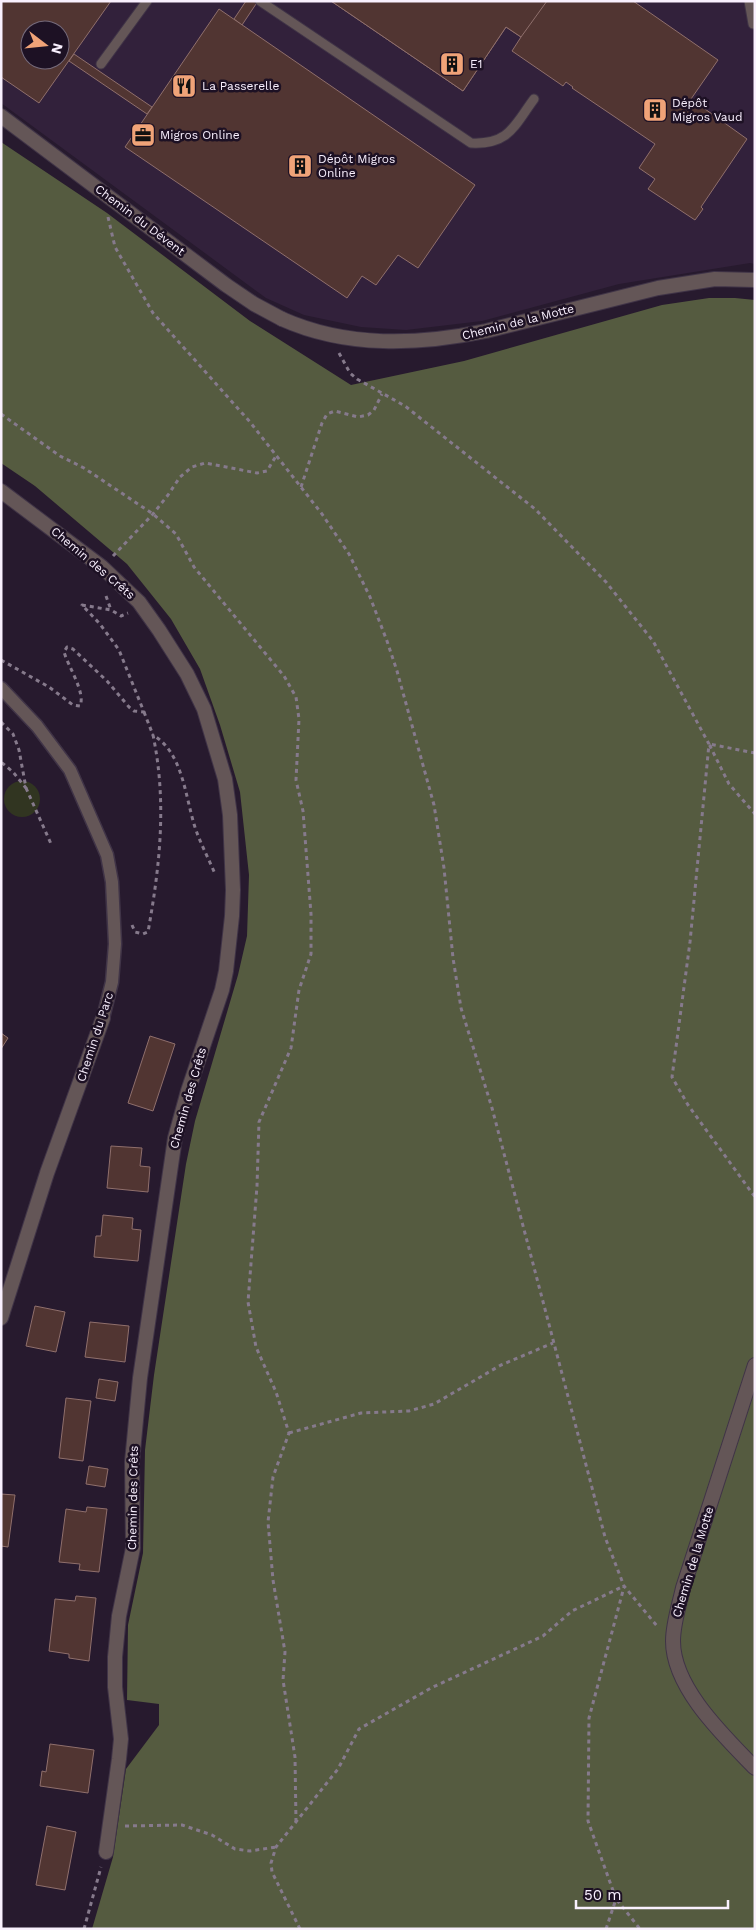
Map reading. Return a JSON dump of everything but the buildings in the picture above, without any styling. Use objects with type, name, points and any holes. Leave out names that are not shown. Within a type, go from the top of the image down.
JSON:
[{"type":"street","name":"Chemin du Dévent","points":[[1,116],[226,285],[282,319]]},
{"type":"street","name":"Chemin de la Motte","points":[[282,319],[297,326],[329,335],[356,340],[404,342],[457,337],[658,288],[715,279],[755,280]]},
{"type":"street","name":"Chemin des Crêts","points":[[1,490],[102,567],[139,602],[171,647],[204,709],[225,779],[230,815],[233,899],[230,946],[222,990],[188,1091],[171,1154],[143,1359],[132,1462],[133,1548],[116,1639],[115,1687],[120,1740],[106,1852]]},
{"type":"street","name":"Chemin du Parc","points":[[1,688],[37,726],[70,770],[107,855],[112,882],[115,944],[112,982],[103,1018],[47,1173],[1,1318]]},
{"type":"street","name":"Chemin de la Motte","points":[[755,1366],[683,1588],[675,1620],[673,1641],[676,1663],[687,1688],[713,1722],[755,1768]]},
{"type":"lane","points":[[101,64],[147,1]]},
{"type":"lane","points":[[260,1],[471,143],[485,144],[503,138],[534,99]]},
{"type":"lane","points":[[749,1],[753,24]]},
{"type":"path","points":[[109,196],[107,213],[115,247],[153,313],[250,422],[322,514],[349,554],[370,597],[397,671],[434,805],[444,868],[453,958],[461,1008],[492,1108],[605,1537],[624,1586],[648,1617],[673,1641]]},
{"type":"path","points":[[329,335],[350,373],[357,379],[405,406],[535,509],[606,582],[653,641],[710,744],[729,784],[755,814]]},
{"type":"path","points":[[301,488],[322,423],[327,414],[335,411],[358,417],[368,416],[374,410],[382,394]]},
{"type":"path","points":[[1,414],[60,456],[84,468],[153,514],[176,534],[194,567],[284,676],[296,698],[299,719],[296,780],[303,811],[311,914],[312,954],[299,990],[291,1048],[259,1122],[257,1186],[248,1302],[256,1347],[276,1392],[290,1433],[273,1477],[268,1522],[274,1580],[285,1652],[283,1680],[295,1757],[296,1823]]},
{"type":"path","points":[[102,567],[153,514],[180,477],[192,467],[205,463],[257,473],[268,471],[276,456]]},
{"type":"path","points":[[129,916],[135,932],[143,934],[148,932],[162,827],[157,754],[153,735],[119,650],[100,624],[82,605],[111,610],[121,616],[129,612],[139,602]]},
{"type":"path","points":[[1,660],[49,687],[73,705],[80,706],[82,701],[81,693],[64,652],[67,647],[73,649],[107,681],[129,707],[134,711],[144,712]]},
{"type":"path","points":[[1,722],[12,734],[20,750],[26,788]]},
{"type":"path","points":[[153,735],[162,740],[182,777],[195,826],[217,880]]},
{"type":"path","points":[[710,744],[755,753]]},
{"type":"path","points":[[710,744],[690,942],[672,1077],[688,1105],[755,1198]]},
{"type":"path","points":[[1,762],[13,772],[26,788],[52,846]]},
{"type":"path","points":[[290,1433],[361,1413],[409,1411],[434,1404],[501,1365],[554,1344]]},
{"type":"path","points":[[300,1929],[272,1872],[271,1863],[276,1847],[338,1768],[359,1730],[431,1688],[543,1636],[572,1611],[624,1586]]},
{"type":"path","points":[[624,1586],[589,1718],[588,1821],[616,1899],[640,1929]]},
{"type":"path","points":[[109,1827],[182,1825],[212,1835],[236,1849],[250,1850],[276,1847]]},
{"type":"path","points":[[84,1929],[106,1852]]},
{"type":"path","points":[[606,1929],[616,1899]]},
{"type":"shaded area","points":[[1,1],[755,1],[755,264],[750,263],[619,284],[482,321],[406,330],[361,327],[304,315],[266,298],[1,103]]},
{"type":"green space","points":[[1,142],[107,213],[250,321],[351,385],[464,361],[662,305],[709,298],[755,300],[755,1929],[92,1929],[113,1857],[126,1769],[159,1725],[159,1704],[127,1700],[128,1625],[143,1553],[145,1450],[154,1375],[186,1164],[195,1121],[238,975],[247,936],[249,875],[240,792],[220,725],[200,669],[171,619],[127,564],[35,486],[1,463]]},
{"type":"green space","points":[[22,781],[29,782],[35,786],[39,792],[39,806],[35,812],[29,816],[22,817],[15,816],[9,812],[5,806],[4,799],[5,792],[9,786],[15,782]]},
{"type":"place","name":"E1","points":[[452,64]]},
{"type":"place","name":"La Passerelle","points":[[184,86]]},
{"type":"place","name":"Dépôt Migros Vaud","points":[[655,110]]},
{"type":"place","name":"Migros Online","points":[[143,135]]},
{"type":"place","name":"Dépôt Migros Online","points":[[300,166]]}]
